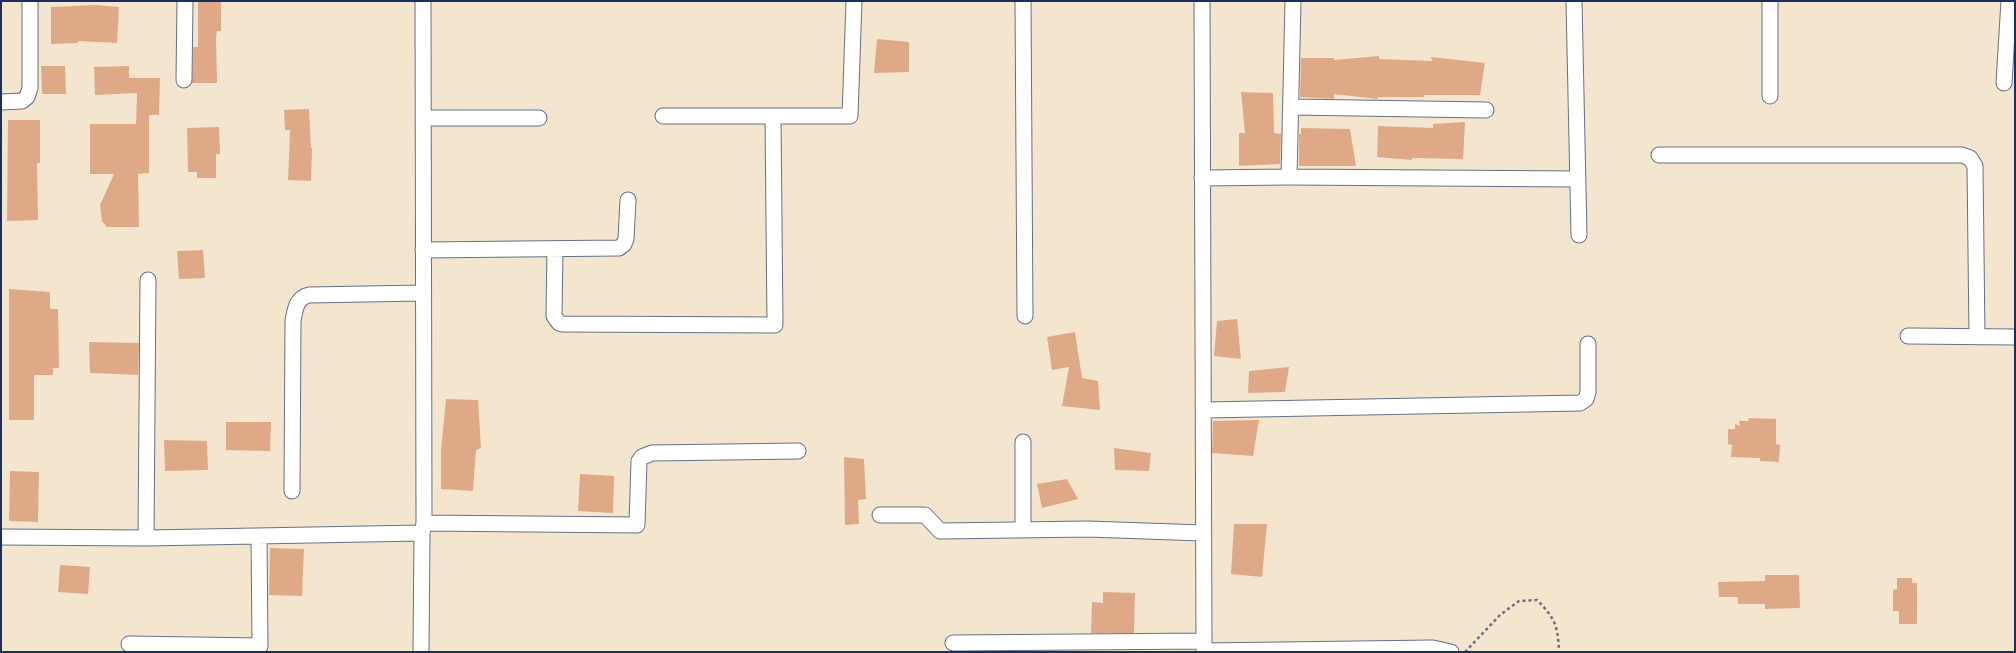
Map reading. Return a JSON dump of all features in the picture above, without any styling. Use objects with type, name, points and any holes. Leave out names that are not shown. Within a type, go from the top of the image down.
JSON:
[{"type":"street","points":[[1,102],[22,101],[27,97],[30,88],[30,1]]},
{"type":"street","points":[[184,80],[185,1]]},
{"type":"street","points":[[421,652],[423,528],[423,1]]},
{"type":"street","points":[[663,116],[850,116],[854,1]]},
{"type":"street","points":[[1023,1],[1025,316]]},
{"type":"street","points":[[1202,1],[1204,648]]},
{"type":"street","points":[[1289,177],[1293,1]]},
{"type":"street","points":[[1574,1],[1579,235]]},
{"type":"street","points":[[1770,1],[1770,96]]},
{"type":"street","points":[[2004,83],[2009,1]]},
{"type":"street","points":[[1291,107],[1486,110]]},
{"type":"street","points":[[555,250],[554,316],[559,323],[775,325],[773,116]]},
{"type":"street","points":[[423,118],[539,118]]},
{"type":"street","points":[[1658,155],[1962,155],[1970,158],[1974,166],[1977,337]]},
{"type":"street","points":[[1202,178],[1289,177],[1578,179]]},
{"type":"street","points":[[423,250],[555,250],[619,248],[624,244],[626,239],[628,200]]},
{"type":"street","points":[[146,538],[148,280]]},
{"type":"street","points":[[292,491],[293,321],[298,301],[303,296],[309,294],[423,293]]},
{"type":"street","points":[[1908,336],[2015,337]]},
{"type":"street","points":[[1204,410],[1580,403],[1586,399],[1588,392],[1588,344]]},
{"type":"street","points":[[1023,442],[1023,530]]},
{"type":"street","points":[[1,537],[146,538],[259,536],[423,528],[637,525],[639,461],[642,457],[652,453],[798,451]]},
{"type":"street","points":[[880,515],[925,515],[940,531],[1088,529],[1203,533]]},
{"type":"street","points":[[129,644],[260,646],[259,536]]},
{"type":"street","points":[[953,643],[1204,648],[1433,648],[1451,652]]},
{"type":"path","points":[[1464,652],[1500,615],[1519,601],[1537,600],[1551,614],[1558,635],[1559,652]]},
{"type":"building","points":[[198,1],[221,1],[221,31],[217,31],[216,38],[217,83],[192,83],[193,47],[198,47]]},
{"type":"building","points":[[96,5],[119,7],[117,43],[78,41],[78,43],[51,44],[51,7]]},
{"type":"building","points":[[877,39],[909,42],[909,72],[874,73]]},
{"type":"building","points":[[1379,56],[1379,59],[1432,61],[1431,57],[1485,63],[1480,95],[1424,95],[1424,97],[1378,97],[1378,99],[1334,94],[1334,99],[1300,97],[1301,58],[1334,58],[1334,60]]},
{"type":"building","points":[[41,66],[65,66],[66,94],[42,94]]},
{"type":"building","points":[[129,66],[129,78],[160,78],[159,115],[149,115],[149,173],[138,174],[139,227],[107,227],[102,221],[100,205],[114,174],[90,174],[90,124],[136,124],[137,93],[95,95],[94,67]]},
{"type":"building","points":[[1241,92],[1273,93],[1274,133],[1281,134],[1280,164],[1239,166],[1239,133],[1245,133]]},
{"type":"building","points":[[309,109],[312,148],[311,181],[288,180],[290,130],[285,130],[284,110]]},
{"type":"building","points":[[8,120],[40,120],[40,163],[37,163],[38,220],[7,221]]},
{"type":"building","points":[[1465,122],[1463,159],[1412,158],[1412,160],[1377,157],[1378,126],[1433,128],[1433,124]]},
{"type":"building","points":[[219,127],[220,154],[216,154],[216,178],[197,178],[197,172],[188,172],[187,128]]},
{"type":"building","points":[[1301,128],[1350,129],[1356,166],[1299,166],[1299,134],[1301,134]]},
{"type":"building","points":[[203,250],[205,278],[179,279],[177,251]]},
{"type":"building","points":[[9,289],[50,292],[50,309],[58,309],[59,368],[53,368],[53,375],[34,375],[34,420],[9,420]]},
{"type":"building","points":[[1237,319],[1241,359],[1214,356],[1217,321]]},
{"type":"building","points":[[1075,332],[1082,378],[1098,381],[1100,410],[1062,406],[1069,367],[1052,370],[1047,337]]},
{"type":"building","points":[[89,342],[139,343],[138,375],[90,373]]},
{"type":"building","points":[[1289,367],[1285,392],[1248,393],[1249,371]]},
{"type":"building","points":[[446,399],[478,400],[481,448],[476,450],[473,491],[441,489],[441,450]]},
{"type":"building","points":[[1749,418],[1776,419],[1776,444],[1780,445],[1779,462],[1760,461],[1760,458],[1731,457],[1732,445],[1728,444],[1728,429],[1735,429],[1735,424],[1740,426],[1739,421],[1748,421]]},
{"type":"building","points":[[1259,420],[1253,456],[1212,453],[1213,421]]},
{"type":"building","points":[[226,422],[271,422],[270,451],[226,450]]},
{"type":"building","points":[[164,440],[207,441],[208,470],[165,471]]},
{"type":"building","points":[[1114,448],[1151,453],[1149,471],[1115,470]]},
{"type":"building","points":[[844,457],[864,459],[866,499],[858,500],[859,524],[845,525]]},
{"type":"building","points":[[10,471],[39,472],[38,522],[9,521]]},
{"type":"building","points":[[580,474],[614,476],[613,513],[578,511]]},
{"type":"building","points":[[1067,479],[1078,499],[1042,508],[1037,484]]},
{"type":"building","points":[[1234,524],[1267,524],[1262,577],[1231,574]]},
{"type":"building","points":[[270,548],[304,549],[302,596],[269,595]]},
{"type":"building","points":[[60,565],[90,567],[88,594],[58,592]]},
{"type":"building","points":[[1765,575],[1799,575],[1800,608],[1765,609],[1765,604],[1738,604],[1738,597],[1719,597],[1718,582],[1765,581]]},
{"type":"building","points":[[1897,578],[1912,578],[1912,583],[1917,583],[1917,624],[1899,624],[1899,611],[1893,611],[1893,590],[1897,589]]},
{"type":"building","points":[[1103,592],[1135,593],[1134,633],[1091,633],[1092,602],[1103,603]]}]
